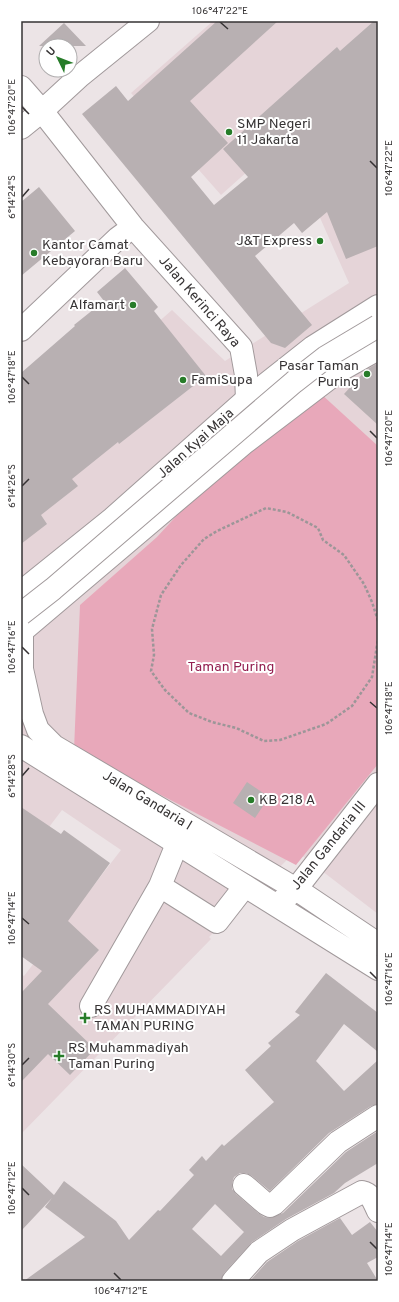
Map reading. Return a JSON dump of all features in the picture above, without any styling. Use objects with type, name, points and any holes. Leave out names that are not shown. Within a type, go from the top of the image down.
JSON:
[{"type":"main road","points":[[21,128],[80,76],[146,22]]},
{"type":"main road","name":"Jalan Kerinci Raya","points":[[21,87],[42,111],[133,227],[241,347],[246,375],[247,399],[243,444]]},
{"type":"main road","points":[[21,330],[118,238],[133,227]]},
{"type":"main road","name":"Jalan Kyai Maja","points":[[22,592],[113,518],[247,399],[313,347],[378,306]]},
{"type":"main road","points":[[22,625],[53,589],[294,382],[326,357],[378,326]]},
{"type":"main road","name":"Jalan Kyai Maja","points":[[22,625],[243,444],[340,371],[378,349]]},
{"type":"main road","name":"Jalan Gandaria I","points":[[22,592],[22,669],[32,714],[38,730],[54,746],[296,889],[378,944]]},
{"type":"main road","name":"Jalan Gandaria I","points":[[21,746],[177,844],[377,966]]},
{"type":"main road","name":"Jalan Gandaria III","points":[[277,905],[296,889],[378,784]]},
{"type":"main road","points":[[90,1006],[160,886],[177,844]]},
{"type":"main road","points":[[160,886],[217,922],[245,886]]},
{"type":"main road","points":[[244,1185],[266,1204],[270,1206],[274,1204],[338,1142],[378,1116]]},
{"type":"main road","points":[[233,1281],[259,1252],[362,1192],[373,1202]]},
{"type":"path","points":[[378,621],[364,584],[344,555],[323,540],[318,528],[287,512],[266,508],[217,531],[204,539],[181,564],[161,595],[152,629],[154,655],[151,671],[165,690],[189,713],[212,722],[236,728],[264,742],[280,740],[326,724],[352,706],[372,677],[378,639]]},
{"type":"shaded area","name":"SMP Negeri 11 Jakarta","points":[[213,21],[378,21],[359,72],[221,195],[131,93]]},
{"type":"shaded area","points":[[378,185],[378,914],[296,851],[209,937],[211,939],[22,1133],[21,974],[24,976],[121,850],[62,810],[21,864],[21,443],[172,310],[225,361],[349,283],[317,211]]},
{"type":"green space","name":"Taman Puring","points":[[320,393],[378,446],[378,764],[296,865],[74,750],[80,605],[157,537],[232,456]]},
{"type":"building","points":[[217,21],[278,21],[190,101],[228,143],[191,177],[214,205],[248,177],[223,149],[337,47],[340,51],[374,21],[378,21],[378,246],[346,259],[327,212],[302,233],[294,223],[255,256],[312,325],[285,348],[271,343],[82,114],[116,86],[128,101]]},
{"type":"building","points":[[64,23],[86,46],[78,46],[78,38],[48,38]]},
{"type":"building","name":"Kantor Camat Kebayoran Baru","points":[[39,187],[75,231],[21,276],[21,202]]},
{"type":"building","points":[[125,268],[158,307],[154,311],[206,376],[119,444],[118,442],[72,479],[78,486],[41,515],[47,524],[21,544],[21,373],[75,326],[74,325],[104,301],[97,292]]},
{"type":"building","points":[[378,363],[378,425],[344,394],[366,370]]},
{"type":"building","name":"KB 218 A","points":[[247,782],[269,797],[255,818],[233,803]]},
{"type":"building","points":[[21,807],[61,834],[64,830],[110,863],[68,921],[99,950],[48,1004],[95,1049],[70,1075],[48,1054],[21,1082],[21,993],[42,971],[21,956]]},
{"type":"building","points":[[326,973],[378,1013],[378,1052],[344,1024],[316,1061],[344,1091],[378,1060],[378,1104],[371,1106],[329,1133],[270,1191],[246,1173],[240,1173],[234,1177],[232,1189],[258,1213],[264,1217],[270,1218],[283,1213],[346,1152],[378,1131],[378,1163],[345,1183],[334,1193],[286,1219],[252,1242],[224,1273],[221,1281],[24,1281],[85,1237],[45,1207],[52,1198],[21,1231],[21,1164],[54,1195],[64,1181],[116,1221],[129,1240],[158,1210],[160,1211],[194,1175],[189,1170],[202,1156],[206,1161],[222,1144],[224,1146],[274,1102],[245,1070],[271,1046],[268,1043],[300,1015],[295,1012]],"holes":[[[215,1204],[244,1232],[221,1256],[192,1229]]]},
{"type":"building","points":[[340,1218],[352,1235],[370,1222],[378,1232],[378,1257],[367,1263],[378,1281],[250,1281],[267,1262],[298,1241]]},
{"type":"place","name":"SMP Negeri 11 Jakarta","points":[[229,132]]},
{"type":"place","name":"J&T Express","points":[[320,241]]},
{"type":"place","name":"Kantor Camat Kebayoran Baru","points":[[34,253]]},
{"type":"place","name":"Alfamart","points":[[133,305]]},
{"type":"place","name":"Pasar Taman Puring","points":[[367,374]]},
{"type":"place","name":"FamiSupa","points":[[183,380]]},
{"type":"place","name":"KB 218 A","points":[[251,800]]},
{"type":"place","name":"RS MUHAMMADIYAH TAMAN PURING","points":[[85,1018]]},
{"type":"place","name":"RS Muhammadiyah Taman Puring","points":[[59,1056]]}]
